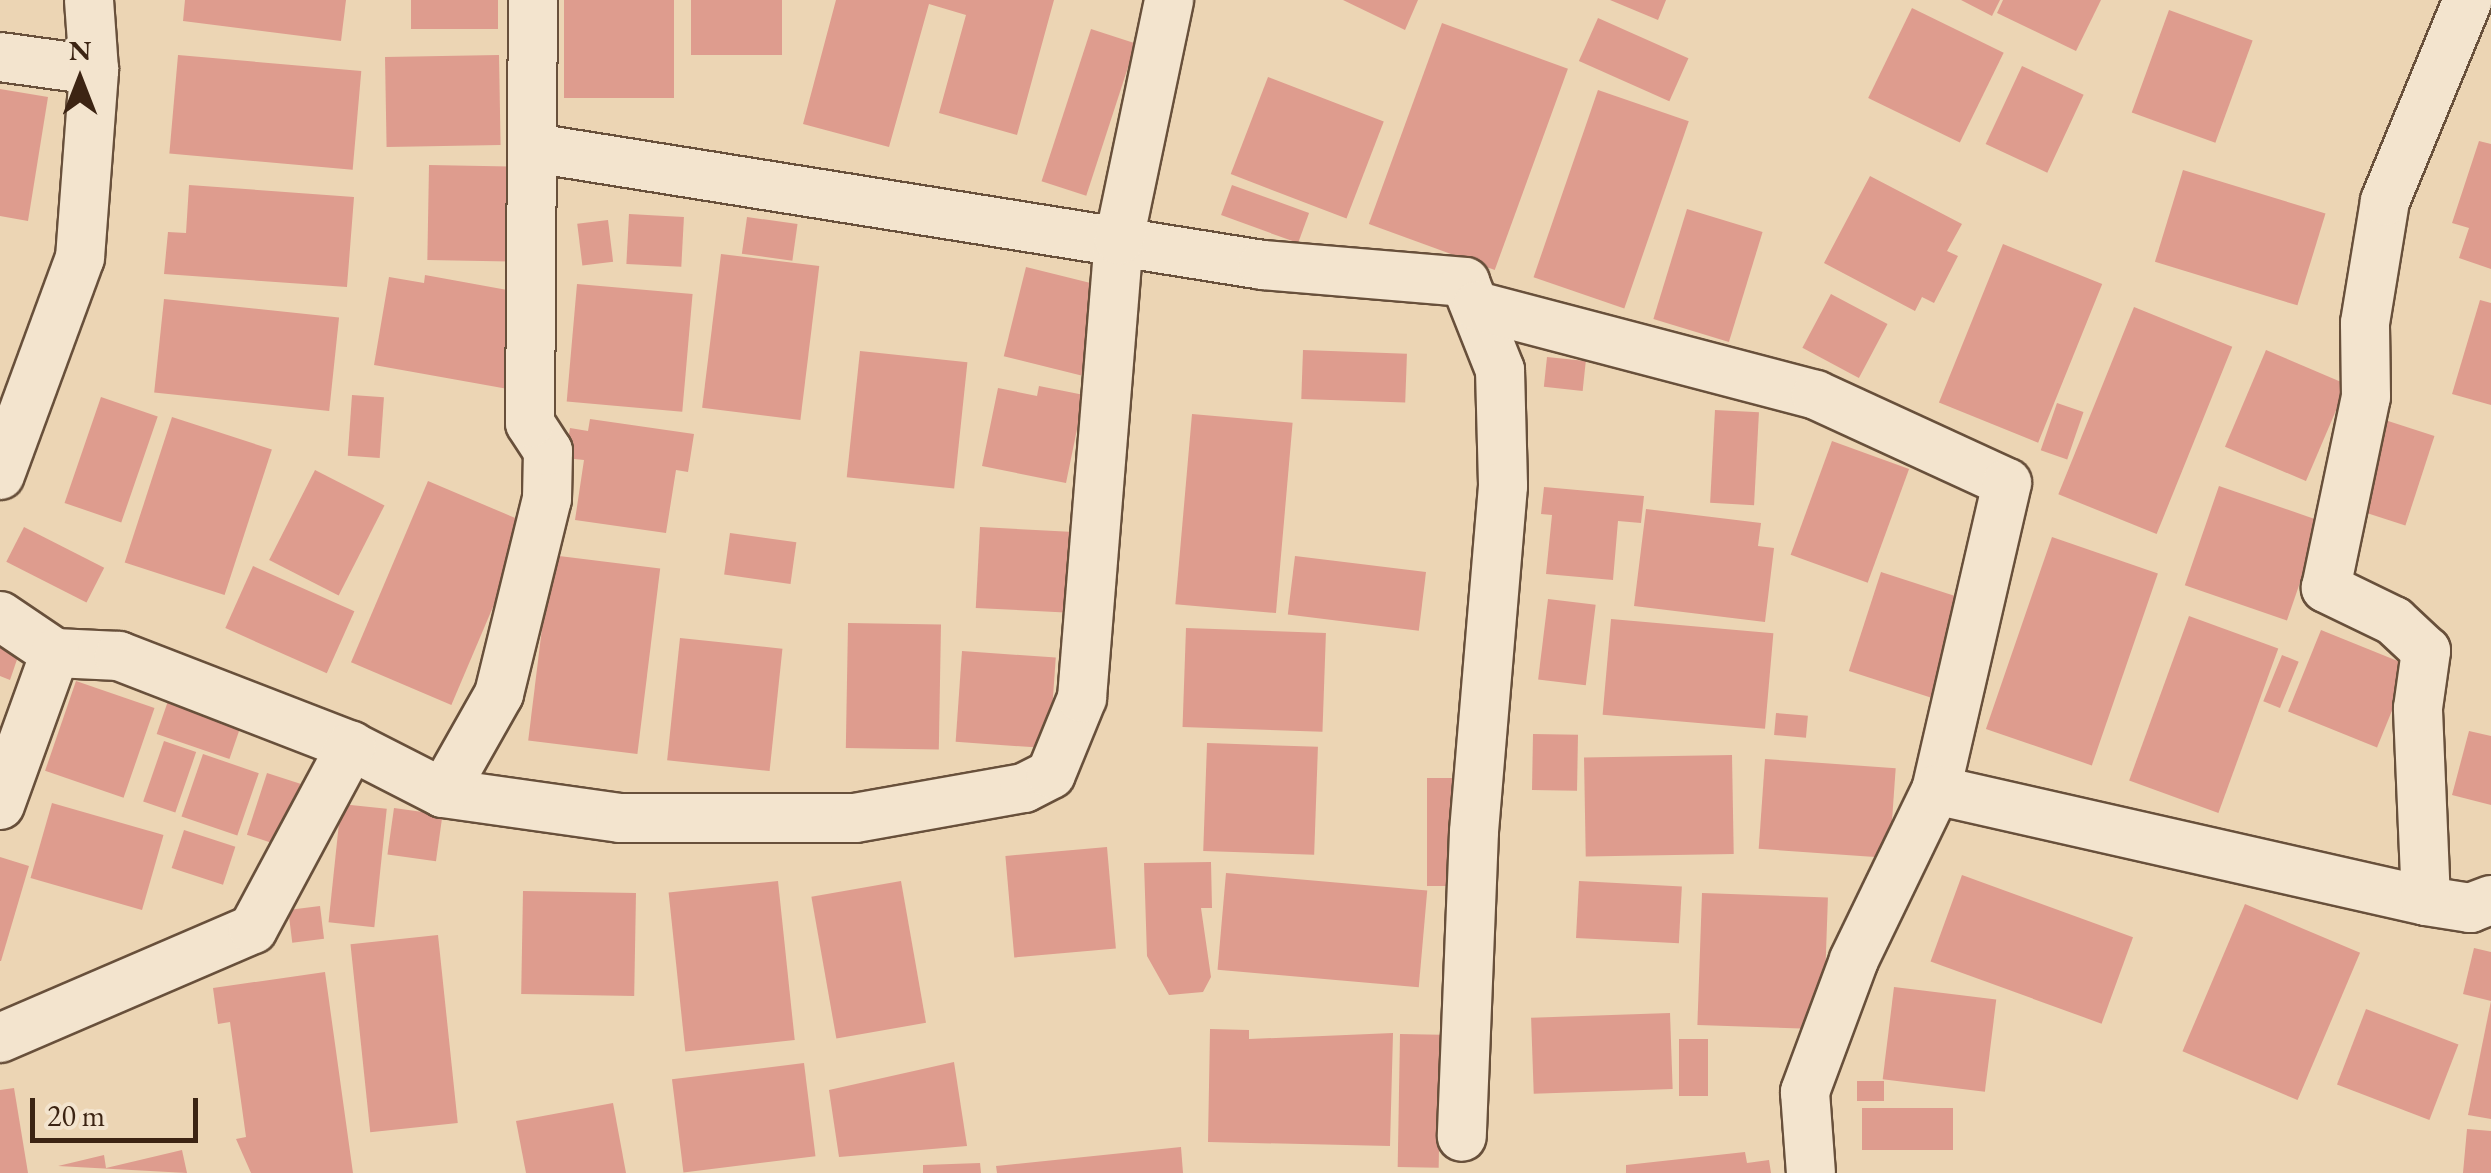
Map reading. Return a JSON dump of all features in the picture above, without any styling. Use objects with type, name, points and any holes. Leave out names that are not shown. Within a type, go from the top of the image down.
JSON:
[{"type":"street","points":[[0,475],[80,258],[94,70],[89,0]]},
{"type":"street","points":[[443,793],[499,694],[547,498],[548,451],[530,423],[532,0]]},
{"type":"street","points":[[0,616],[55,654],[120,656],[351,746],[443,793],[620,818],[855,818],[1024,788],[1051,774],[1082,698],[1119,240],[1168,0]]},
{"type":"street","points":[[2426,902],[2418,708],[2426,650],[2394,621],[2326,588],[2366,397],[2365,323],[2385,201],[2468,0]]},
{"type":"street","points":[[0,57],[94,70]]},
{"type":"street","points":[[534,148],[1262,266],[1464,282],[1500,370],[1503,486],[1474,832],[1462,1138]]},
{"type":"street","points":[[1476,306],[1816,395],[2007,483],[1936,790],[1854,960],[1805,1092],[1811,1173]]},
{"type":"street","points":[[0,806],[55,654]]},
{"type":"street","points":[[0,1038],[252,930],[351,746]]},
{"type":"street","points":[[1936,790],[2426,902],[2470,908],[2491,900]]},
{"type":"building","points":[[185,0],[346,0],[341,41],[183,21]]},
{"type":"building","points":[[411,0],[498,0],[498,29],[411,29]]},
{"type":"building","points":[[564,0],[674,0],[674,98],[564,98]]},
{"type":"building","points":[[691,0],[782,0],[782,55],[691,55]]},
{"type":"building","points":[[836,0],[1054,0],[1017,135],[939,113],[966,15],[929,4],[889,147],[803,124]]},
{"type":"building","points":[[1343,0],[1418,0],[1405,30]]},
{"type":"building","points":[[1610,0],[1666,0],[1658,20]]},
{"type":"building","points":[[1961,0],[2000,0],[1992,16]]},
{"type":"building","points":[[2003,0],[2101,0],[2076,51],[1997,13]]},
{"type":"building","points":[[1912,8],[2004,53],[1960,143],[1868,98]]},
{"type":"building","points":[[2169,10],[2253,40],[2215,143],[2132,112]]},
{"type":"building","points":[[1598,18],[1688,58],[1669,101],[1579,61]]},
{"type":"building","points":[[1442,23],[1568,69],[1495,270],[1369,224]]},
{"type":"building","points":[[1091,29],[1136,44],[1086,196],[1042,181]]},
{"type":"building","points":[[178,55],[361,71],[353,170],[169,154]]},
{"type":"building","points":[[499,55],[501,145],[387,147],[385,57]]},
{"type":"building","points":[[2022,66],[2084,95],[2047,173],[1986,144]]},
{"type":"building","points":[[1268,77],[1384,121],[1346,219],[1231,174]]},
{"type":"building","points":[[0,89],[48,97],[28,221],[0,216]]},
{"type":"building","points":[[1598,90],[1689,121],[1624,308],[1534,277]]},
{"type":"building","points":[[2479,141],[2491,144],[2491,269],[2459,258],[2469,228],[2452,223]]},
{"type":"building","points":[[429,165],[519,167],[517,262],[427,260]]},
{"type":"building","points":[[2183,170],[2325,214],[2297,305],[2155,262]]},
{"type":"building","points":[[1870,176],[1962,224],[1947,251],[1958,256],[1934,303],[1922,297],[1915,311],[1824,263]]},
{"type":"building","points":[[189,185],[354,197],[347,287],[164,274],[168,232],[186,233]]},
{"type":"building","points":[[1232,185],[1309,213],[1298,243],[1221,215]]},
{"type":"building","points":[[1687,209],[1763,232],[1729,342],[1653,319]]},
{"type":"building","points":[[629,214],[684,217],[681,267],[626,264]]},
{"type":"building","points":[[747,217],[798,224],[792,261],[742,254]]},
{"type":"building","points":[[608,220],[613,262],[582,265],[577,224]]},
{"type":"building","points":[[2003,244],[2102,284],[2038,443],[1939,403]]},
{"type":"building","points":[[721,254],[819,266],[800,420],[702,408]]},
{"type":"building","points":[[1026,267],[1104,286],[1081,376],[1004,356]]},
{"type":"building","points":[[425,275],[524,293],[508,389],[374,365],[389,277],[424,283]]},
{"type":"building","points":[[577,284],[693,294],[682,412],[567,402]]},
{"type":"building","points":[[1831,294],[1888,324],[1859,378],[1802,348]]},
{"type":"building","points":[[164,299],[339,317],[329,411],[154,392]]},
{"type":"building","points":[[2480,300],[2491,303],[2491,405],[2452,394]]},
{"type":"building","points":[[2134,307],[2232,347],[2157,534],[2058,494]]},
{"type":"building","points":[[1303,350],[1407,354],[1405,403],[1301,399]]},
{"type":"building","points":[[2266,350],[2347,384],[2306,481],[2225,447]]},
{"type":"building","points":[[860,351],[967,362],[954,489],[847,477]]},
{"type":"building","points":[[1547,357],[1586,361],[1583,391],[1544,387]]},
{"type":"building","points":[[1039,386],[1084,395],[1066,483],[982,466],[998,388],[1037,396]]},
{"type":"building","points":[[352,395],[384,397],[380,458],[348,456]]},
{"type":"building","points":[[101,397],[158,417],[121,522],[65,503]]},
{"type":"building","points":[[2057,403],[2083,412],[2067,459],[2041,450]]},
{"type":"building","points":[[1715,410],[1759,412],[1754,505],[1710,503]]},
{"type":"building","points":[[1192,414],[1293,423],[1276,613],[1175,604]]},
{"type":"building","points":[[172,417],[272,449],[225,595],[125,563]]},
{"type":"building","points":[[590,419],[694,434],[688,472],[676,470],[666,533],[575,520],[584,460],[565,458],[570,428],[588,431]]},
{"type":"building","points":[[2385,420],[2434,436],[2405,525],[2356,509]]},
{"type":"building","points":[[1832,441],[1909,469],[1868,583],[1791,555]]},
{"type":"building","points":[[315,470],[384,505],[339,595],[269,560]]},
{"type":"building","points":[[428,481],[528,524],[451,705],[351,662]]},
{"type":"building","points":[[2219,486],[2321,521],[2287,620],[2185,585]]},
{"type":"building","points":[[1544,487],[1644,496],[1641,523],[1618,521],[1613,580],[1546,574],[1552,515],[1541,514]]},
{"type":"building","points":[[1646,509],[1761,523],[1758,546],[1774,548],[1765,622],[1634,606]]},
{"type":"building","points":[[24,527],[104,568],[86,603],[6,562]]},
{"type":"building","points":[[980,527],[1074,532],[1070,613],[976,608]]},
{"type":"building","points":[[730,533],[796,542],[791,584],[724,575]]},
{"type":"building","points":[[2052,537],[2158,573],[2092,765],[1986,729]]},
{"type":"building","points":[[551,555],[660,568],[637,754],[528,741]]},
{"type":"building","points":[[1295,556],[1426,572],[1419,631],[1288,615]]},
{"type":"building","points":[[253,566],[354,611],[327,673],[225,628]]},
{"type":"building","points":[[1881,572],[1967,600],[1934,699],[1849,671]]},
{"type":"building","points":[[1548,599],[1596,605],[1586,685],[1538,679]]},
{"type":"building","points":[[2189,616],[2278,648],[2218,813],[2129,780]]},
{"type":"building","points":[[1611,619],[1773,633],[1765,729],[1603,715]]},
{"type":"building","points":[[848,623],[941,625],[939,750],[846,748]]},
{"type":"building","points":[[1186,628],[1326,633],[1322,732],[1183,727]]},
{"type":"building","points":[[0,630],[24,639],[10,680],[0,676]]},
{"type":"building","points":[[2321,630],[2410,666],[2377,748],[2288,712]]},
{"type":"building","points":[[680,638],[782,649],[770,771],[667,760]]},
{"type":"building","points":[[962,651],[1056,658],[1049,748],[956,742]]},
{"type":"building","points":[[2282,655],[2299,662],[2280,708],[2263,701]]},
{"type":"building","points":[[76,681],[154,708],[124,798],[45,771]]},
{"type":"building","points":[[169,698],[242,723],[229,759],[157,734]]},
{"type":"building","points":[[1776,713],[1808,716],[1806,738],[1774,735]]},
{"type":"building","points":[[2469,731],[2491,736],[2491,805],[2452,795]]},
{"type":"building","points":[[1533,734],[1578,735],[1577,791],[1532,790]]},
{"type":"building","points":[[164,741],[196,752],[175,813],[143,802]]},
{"type":"building","points":[[1207,743],[1318,747],[1314,855],[1203,851]]},
{"type":"building","points":[[203,754],[259,773],[237,836],[182,816]]},
{"type":"building","points":[[1732,755],[1734,854],[1586,857],[1584,758]]},
{"type":"building","points":[[1765,759],[1896,768],[1889,858],[1759,849]]},
{"type":"building","points":[[267,773],[300,784],[280,846],[247,835]]},
{"type":"building","points":[[1427,778],[1459,778],[1459,886],[1427,886]]},
{"type":"building","points":[[52,803],[164,835],[142,910],[31,878]]},
{"type":"building","points":[[341,804],[387,809],[374,927],[329,922]]},
{"type":"building","points":[[394,808],[443,815],[436,861],[387,855]]},
{"type":"building","points":[[184,830],[235,847],[223,885],[172,868]]},
{"type":"building","points":[[1107,847],[1116,949],[1014,958],[1005,856]]},
{"type":"building","points":[[0,857],[29,866],[1,961],[0,961]]},
{"type":"building","points":[[1211,862],[1212,908],[1201,908],[1211,977],[1203,992],[1169,995],[1147,956],[1144,863]]},
{"type":"building","points":[[1226,873],[1427,891],[1419,987],[1218,970]]},
{"type":"building","points":[[1962,875],[2133,937],[2102,1024],[1931,961]]},
{"type":"building","points":[[778,881],[795,1040],[685,1052],[669,892]]},
{"type":"building","points":[[901,881],[926,1023],[836,1039],[811,897]]},
{"type":"building","points":[[1579,881],[1682,886],[1679,943],[1576,938]]},
{"type":"building","points":[[523,891],[636,893],[634,996],[521,994]]},
{"type":"building","points":[[1702,893],[1828,897],[1823,1029],[1697,1025]]},
{"type":"building","points":[[2245,904],[2360,953],[2298,1100],[2182,1051]]},
{"type":"building","points":[[320,906],[324,939],[292,943],[288,910]]},
{"type":"building","points":[[438,935],[458,1123],[370,1132],[350,944]]},
{"type":"building","points":[[2474,948],[2491,952],[2491,1001],[2463,994]]},
{"type":"building","points":[[325,972],[353,1173],[251,1173],[236,1139],[246,1137],[230,1022],[218,1024],[213,988]]},
{"type":"building","points":[[1894,987],[1996,1000],[1985,1092],[1883,1079]]},
{"type":"building","points":[[2491,1001],[2491,1119],[2468,1115]]},
{"type":"building","points":[[2366,1009],[2458,1044],[2429,1120],[2337,1085]]},
{"type":"building","points":[[1670,1013],[1673,1089],[1534,1094],[1531,1018]]},
{"type":"building","points":[[1210,1029],[1249,1030],[1249,1039],[1393,1033],[1390,1146],[1208,1142]]},
{"type":"building","points":[[1400,1034],[1441,1035],[1439,1168],[1398,1167]]},
{"type":"building","points":[[1679,1039],[1708,1039],[1708,1096],[1679,1096]]},
{"type":"building","points":[[954,1062],[967,1146],[839,1157],[829,1090]]},
{"type":"building","points":[[804,1063],[815,1156],[683,1173],[672,1079]]},
{"type":"building","points":[[1857,1081],[1884,1081],[1884,1101],[1857,1101]]},
{"type":"building","points":[[14,1088],[28,1173],[0,1173],[0,1090]]},
{"type":"building","points":[[613,1103],[626,1173],[526,1173],[516,1121]]},
{"type":"building","points":[[1862,1108],[1953,1108],[1953,1150],[1862,1150]]},
{"type":"building","points":[[2467,1129],[2491,1131],[2491,1173],[2463,1173]]},
{"type":"building","points":[[1181,1147],[1183,1173],[997,1173],[996,1166]]},
{"type":"building","points":[[182,1150],[187,1173],[58,1166],[104,1155],[106,1168]]},
{"type":"building","points":[[1745,1152],[1747,1163],[1769,1160],[1771,1173],[1626,1173],[1626,1165]]},
{"type":"building","points":[[980,1163],[981,1173],[923,1173],[923,1165]]}]
